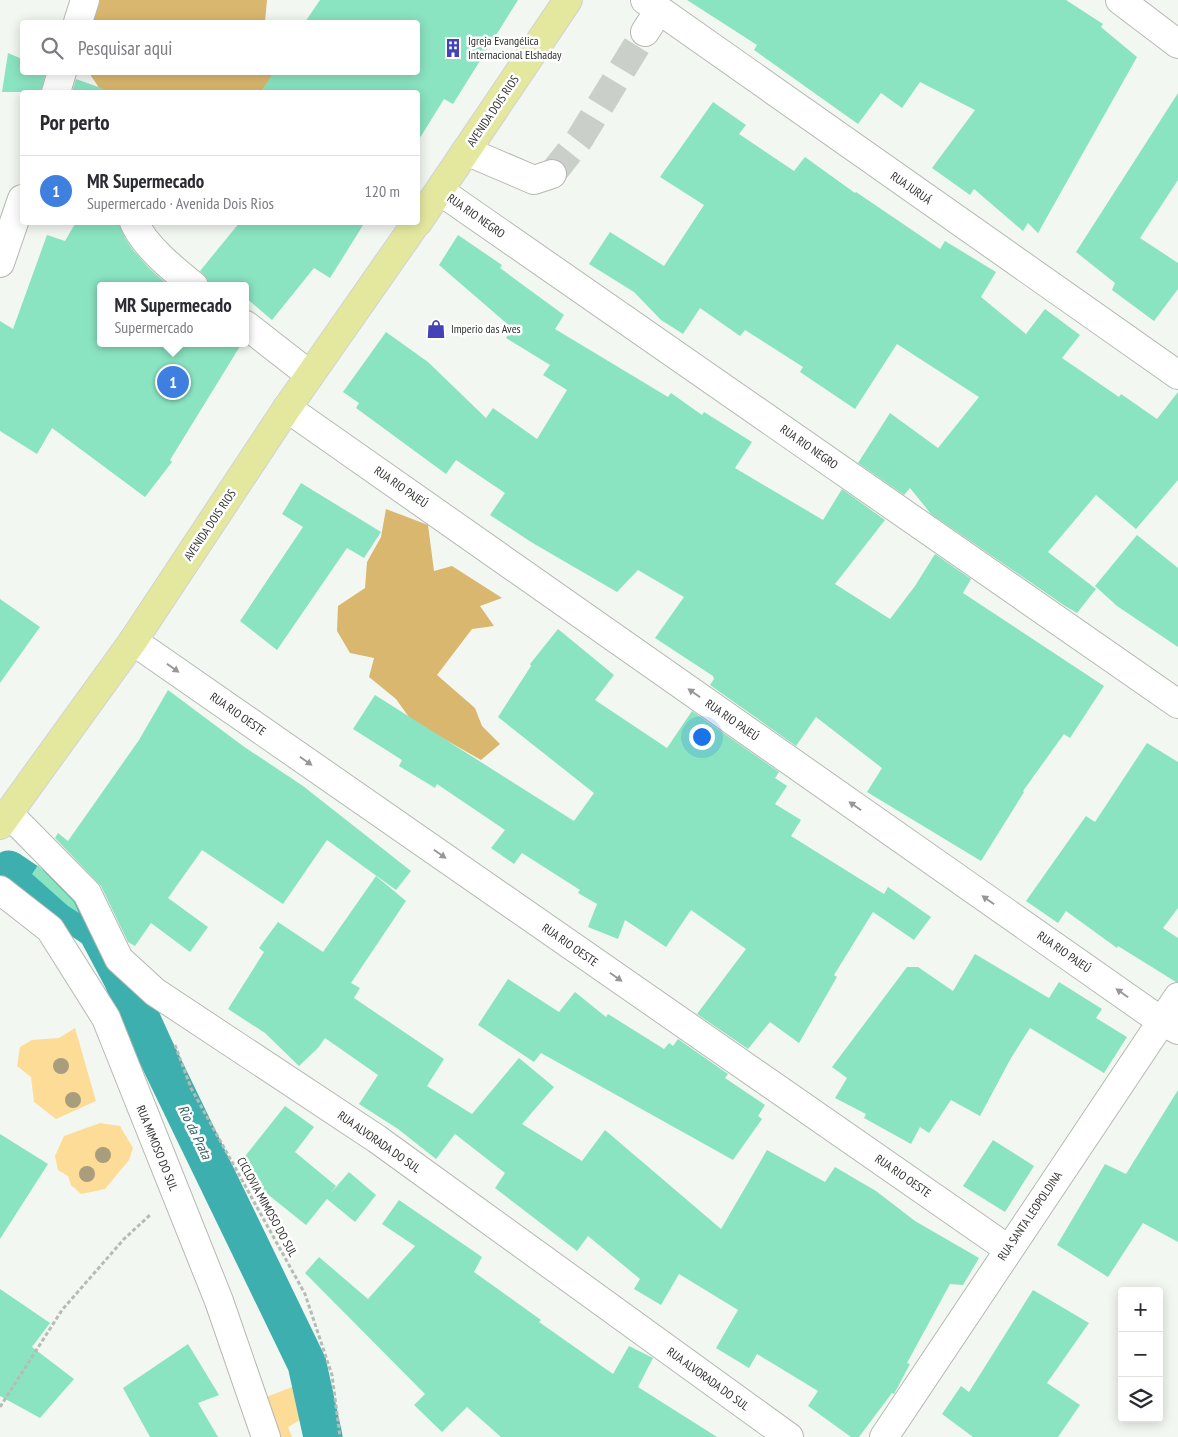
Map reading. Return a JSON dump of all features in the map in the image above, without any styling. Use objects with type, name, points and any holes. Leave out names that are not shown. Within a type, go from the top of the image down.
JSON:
[{"type":"main road","name":"AVENIDA DOIS RIOS","points":[[420,218],[568,0]]},
{"type":"main road","name":"AVENIDA DOIS RIOS","points":[[4,819],[133,641],[310,374],[415,225]]},
{"type":"street","points":[[79,20],[85,0]]},
{"type":"street","points":[[1120,0],[1178,44]]},
{"type":"street","name":"RUA JURUÁ","points":[[650,14],[1178,375]]},
{"type":"street","points":[[57,90],[61,75]]},
{"type":"street","points":[[466,151],[534,180],[552,174]]},
{"type":"street","name":"RUA RIO NEGRO","points":[[440,191],[1178,704]]},
{"type":"street","points":[[0,263],[20,205]]},
{"type":"street","points":[[135,225],[147,243],[189,282]]},
{"type":"street","points":[[249,327],[310,374]]},
{"type":"street","name":"RUA RIO PAJEÚ","points":[[287,408],[1170,1026]]},
{"type":"street","name":"RUA RIO OESTE","points":[[133,641],[1008,1249]]},
{"type":"street","name":"RUA ALVORADA DO SUL","points":[[4,819],[87,893],[119,959],[155,992],[377,1139],[789,1437]]},
{"type":"street","name":"RUA MIMOSO DO SUL","points":[[0,890],[50,929],[106,1018],[219,1301],[266,1437]]},
{"type":"street","name":"RUA SANTA LEOPOLDINA","points":[[884,1437],[1008,1249],[1170,1026],[1178,997]]},
{"type":"path","name":"CICLOVIA MIMOSO DO SUL","points":[[175,1045],[191,1088],[305,1294],[332,1375],[340,1437]]},
{"type":"path","points":[[0,1407],[62,1310],[124,1239],[175,1193]]},
{"type":"shaded area","points":[[96,0],[267,0],[265,20],[91,20]]},
{"type":"shaded area","points":[[90,75],[273,75],[262,90],[101,90]]},
{"type":"shaded area","points":[[386,509],[428,525],[434,571],[452,566],[502,598],[480,606],[494,626],[472,629],[437,675],[475,708],[482,726],[500,744],[481,760],[411,720],[396,699],[369,677],[374,658],[350,653],[337,631],[338,606],[365,588],[367,562],[381,537]]},
{"type":"shaded area","points":[[75,1028],[96,1101],[56,1119],[34,1102],[31,1077],[17,1066],[20,1047],[32,1040],[59,1038]]},
{"type":"shaded area","points":[[100,1123],[120,1126],[133,1148],[129,1160],[105,1189],[81,1194],[71,1185],[68,1176],[58,1170],[55,1156],[64,1136]]},
{"type":"shaded area","points":[[300,1384],[310,1414],[288,1427],[292,1437],[277,1437],[266,1397]]},
{"type":"building","name":"Igreja Evangélica Internacional Elshaday","points":[[320,0],[518,0],[453,104],[444,99],[420,138],[420,90],[262,90],[272,75],[420,75],[420,20],[306,20]]},
{"type":"building","points":[[687,0],[1066,0],[1103,24],[1101,27],[1137,57],[1038,233],[1028,223],[1023,231],[974,189],[970,195],[932,168],[975,110],[920,82],[902,108],[881,93],[858,124],[754,50],[757,45]]},
{"type":"building","points":[[8,53],[20,58],[20,75],[45,75],[42,90],[2,92]]},
{"type":"building","points":[[76,79],[104,89],[104,90],[73,90]]},
{"type":"building","points":[[1178,93],[1178,180],[1140,238],[1178,263],[1178,289],[1154,321],[1112,290],[1115,283],[1076,252]]},
{"type":"building","points":[[713,102],[746,125],[739,134],[794,171],[805,157],[855,193],[940,249],[945,241],[996,272],[981,297],[1026,334],[1045,309],[1080,335],[1062,358],[1119,397],[1121,394],[1157,419],[1178,392],[1178,480],[1136,529],[1096,495],[1048,552],[1096,589],[1077,613],[931,514],[910,488],[904,495],[858,463],[890,413],[938,448],[979,397],[897,344],[855,409],[800,372],[803,367],[745,330],[740,336],[700,308],[683,334],[661,320],[634,292],[589,264],[610,232],[664,266],[704,205],[660,177]]},
{"type":"building","points":[[74,225],[120,225],[125,238],[133,250],[165,282],[97,282],[97,347],[240,347],[170,460],[172,462],[145,497],[52,428],[37,454],[0,431],[0,321],[13,329],[47,235],[65,241]]},
{"type":"building","points":[[238,225],[363,225],[330,278],[314,268],[272,320],[249,301],[249,282],[208,282],[200,271]]},
{"type":"building","points":[[458,235],[502,265],[500,268],[564,315],[555,329],[668,397],[671,393],[702,415],[704,412],[752,442],[735,468],[823,520],[842,489],[885,520],[835,584],[890,619],[915,586],[935,554],[971,579],[963,593],[1104,686],[1070,738],[1064,734],[1023,791],[981,861],[867,792],[882,768],[816,717],[796,746],[710,685],[714,679],[713,676],[655,638],[684,597],[638,570],[617,592],[531,542],[490,515],[505,493],[456,460],[446,474],[356,408],[359,403],[343,392],[386,332],[428,362],[486,418],[493,408],[537,439],[567,390],[543,375],[550,365],[506,338],[512,328],[439,265]]},
{"type":"building","points":[[301,483],[381,532],[364,558],[347,548],[277,650],[240,621],[303,527],[282,514]]},
{"type":"building","points":[[1137,535],[1178,568],[1178,647],[1117,606],[1095,586]]},
{"type":"building","points":[[0,599],[40,627],[0,683]]},
{"type":"building","points":[[558,629],[614,675],[595,700],[667,748],[692,711],[779,772],[775,778],[787,786],[775,804],[801,820],[791,836],[884,894],[888,887],[931,917],[914,940],[873,912],[834,975],[837,977],[799,1043],[770,1022],[748,1049],[697,1014],[746,949],[691,910],[666,947],[625,920],[618,939],[588,927],[597,904],[578,893],[580,890],[522,853],[514,864],[491,848],[505,830],[437,784],[435,788],[399,766],[402,760],[353,729],[375,695],[574,821],[594,793],[498,717],[531,666],[530,664]]},
{"type":"building","points":[[168,690],[243,746],[303,786],[411,871],[396,890],[327,840],[283,904],[202,850],[168,898],[208,927],[190,952],[151,923],[135,946],[128,942],[101,886],[55,838],[58,833],[68,841],[139,740]]},
{"type":"building","points":[[1147,743],[1178,762],[1178,908],[1163,928],[1178,938],[1178,982],[1118,946],[1117,948],[1066,911],[1058,923],[1026,901],[1086,816],[1095,822]]},
{"type":"building","points":[[38,865],[74,902],[79,913],[68,906],[32,874]]},
{"type":"building","points":[[376,876],[406,901],[351,983],[360,988],[354,998],[444,1059],[427,1086],[472,1114],[519,1058],[554,1087],[522,1124],[582,1161],[605,1130],[721,1229],[767,1150],[825,1182],[835,1167],[876,1191],[915,1221],[979,1258],[963,1285],[950,1284],[907,1363],[910,1364],[894,1394],[892,1393],[859,1437],[851,1437],[808,1406],[818,1391],[757,1354],[749,1368],[716,1348],[738,1310],[679,1274],[661,1305],[634,1289],[640,1279],[588,1236],[577,1251],[495,1188],[505,1173],[455,1134],[436,1159],[398,1129],[359,1104],[378,1075],[325,1038],[318,1048],[299,1066],[265,1033],[228,1009],[264,952],[259,948],[278,922],[323,952]]},
{"type":"building","points":[[975,954],[1049,998],[1059,982],[1102,1009],[1096,1018],[1127,1037],[1104,1073],[1030,1028],[1011,1058],[980,1116],[951,1100],[929,1133],[920,1127],[911,1144],[864,1118],[866,1114],[835,1098],[847,1078],[832,1067],[907,967],[918,967],[953,991]]},
{"type":"building","points":[[508,979],[559,1012],[575,992],[606,1017],[608,1014],[664,1049],[669,1043],[673,1046],[678,1039],[728,1074],[725,1078],[765,1105],[758,1116],[762,1119],[733,1160],[541,1053],[534,1062],[478,1025]]},
{"type":"building","points":[[1178,1090],[1178,1242],[1143,1223],[1108,1277],[1057,1245],[1105,1164],[1126,1174]]},
{"type":"building","points":[[285,1106],[314,1127],[295,1152],[336,1186],[330,1194],[349,1172],[376,1195],[355,1222],[327,1199],[306,1225],[271,1197],[238,1165]]},
{"type":"building","points":[[0,1134],[48,1164],[0,1239]]},
{"type":"building","points":[[993,1140],[1034,1166],[1005,1212],[963,1186]]},
{"type":"building","points":[[399,1200],[482,1257],[474,1272],[541,1320],[539,1322],[613,1374],[629,1346],[653,1358],[638,1387],[717,1437],[501,1437],[467,1407],[442,1432],[414,1405],[425,1394],[305,1273],[319,1257],[368,1299],[415,1246],[382,1224]]},
{"type":"building","points":[[0,1289],[50,1323],[32,1347],[74,1379],[40,1418],[0,1396]]},
{"type":"building","points":[[1033,1290],[1089,1323],[1047,1383],[1080,1405],[1058,1437],[973,1437],[942,1414],[961,1386],[969,1392]]},
{"type":"building","points":[[188,1344],[219,1395],[198,1403],[218,1437],[150,1437],[123,1388]]},
{"type":"waterway","name":"Rio da Prata","points":[[9,870],[97,930],[122,977],[153,1046],[307,1364],[323,1437]]},
{"type":"tunnel","points":[[552,174],[579,140],[645,32]]},
{"type":"place","name":"Igreja Evangélica Internacional Elshaday","points":[[453,48]]},
{"type":"place","name":"Imperio das Aves","points":[[436,329]]},
{"type":"place","name":"MR Supermecado","points":[[173,382]]}]
